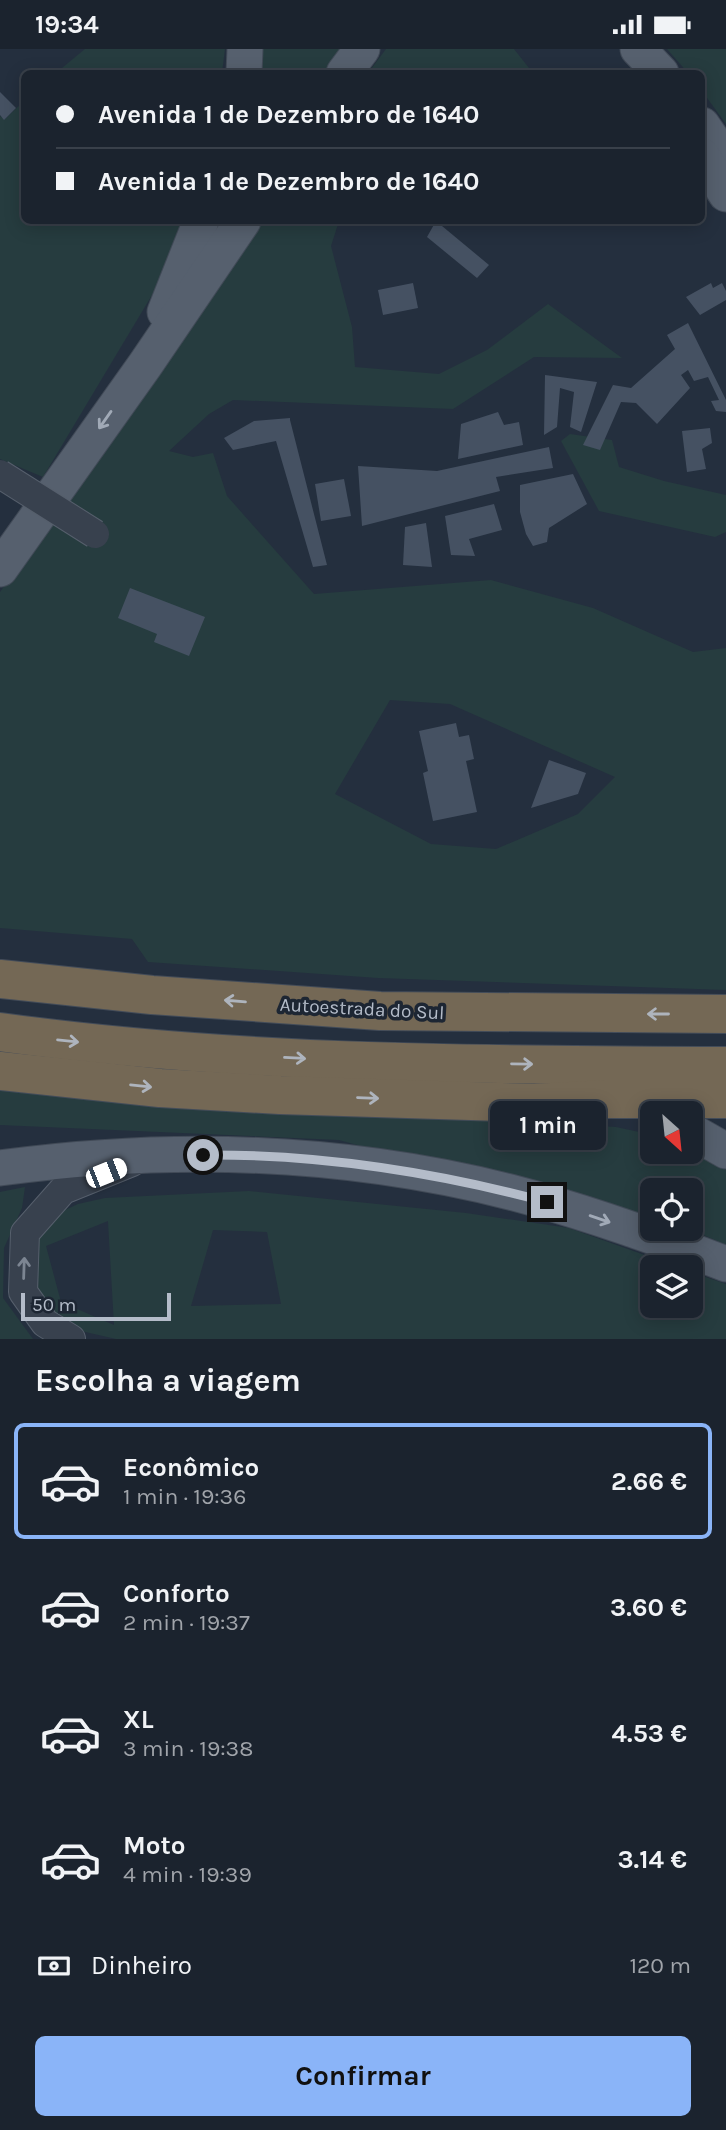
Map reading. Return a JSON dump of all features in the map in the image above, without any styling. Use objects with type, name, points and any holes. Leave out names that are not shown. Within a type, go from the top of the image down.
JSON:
[{"type":"highway","name":"Autoestrada do Sul","points":[[0,979],[166,996],[380,1011],[726,1014]]},
{"type":"highway","points":[[0,1032],[110,1045],[287,1058],[726,1066]]},
{"type":"highway","points":[[0,1070],[160,1088],[423,1101],[534,1103],[607,1099],[726,1099]]},
{"type":"main road","points":[[244,70],[245,49]]},
{"type":"main road","points":[[346,70],[362,49]]},
{"type":"main road","points":[[625,49],[643,70]]},
{"type":"main road","points":[[638,49],[658,70]]},
{"type":"main road","points":[[705,129],[726,160]]},
{"type":"main road","points":[[705,161],[726,194]]},
{"type":"main road","points":[[145,365],[200,224]]},
{"type":"main road","points":[[0,569],[241,224]]},
{"type":"main road","points":[[534,1103],[640,1116]]},
{"type":"main road","points":[[704,1138],[726,1151]]},
{"type":"main road","points":[[0,1168],[148,1156],[264,1155],[324,1159],[462,1181],[566,1207],[726,1264]]},
{"type":"lane","points":[[0,474],[95,534]]},
{"type":"lane","points":[[71,1339],[45,1323],[23,1291],[25,1233],[63,1190],[148,1156]]},
{"type":"green space","points":[[85,49],[225,49],[222,70],[60,70]]},
{"type":"green space","points":[[257,49],[343,49],[328,70],[254,70]]},
{"type":"green space","points":[[386,49],[514,49],[531,70],[370,70]]},
{"type":"green space","points":[[667,49],[726,49],[726,124],[705,95],[705,70],[685,70]]},
{"type":"green space","points":[[21,104],[21,224],[183,224],[158,285],[43,477],[0,459],[0,116],[5,119]]},
{"type":"green space","points":[[260,224],[338,224],[331,246],[352,327],[355,367],[439,374],[487,350],[548,304],[622,358],[534,357],[453,409],[233,400],[209,414],[169,451],[193,457],[213,453],[227,496],[314,594],[491,580],[593,608],[693,652],[726,648],[726,990],[378,978],[148,962],[132,939],[0,928],[0,592],[94,460],[108,435]],"holes":[[[390,700],[450,704],[615,777],[578,814],[496,849],[431,844],[335,794]]]},
{"type":"green space","points":[[570,434],[612,440],[619,467],[664,481],[726,495],[726,532],[715,537],[599,511],[561,441]]},
{"type":"green space","points":[[0,1090],[616,1127],[640,1132],[640,1164],[704,1164],[704,1158],[726,1170],[726,1245],[703,1235],[703,1178],[640,1178],[640,1213],[461,1174],[339,1140],[0,1125]]},
{"type":"green space","points":[[25,1187],[22,1208],[4,1248],[3,1298],[33,1339],[0,1339],[0,1192]]},
{"type":"green space","points":[[249,1191],[466,1213],[569,1228],[644,1255],[640,1255],[640,1318],[703,1318],[703,1276],[726,1284],[726,1339],[116,1339],[68,1328],[54,1319],[34,1287],[36,1237],[52,1216],[78,1204],[105,1198]],"holes":[[[108,1222],[114,1325],[61,1302],[46,1246]],[[213,1230],[267,1232],[281,1304],[191,1306]]]},
{"type":"building","points":[[0,92],[16,108],[4,120],[0,115]]},
{"type":"building","points":[[434,224],[440,224],[489,265],[477,278],[427,237]]},
{"type":"building","points":[[413,283],[418,308],[383,315],[378,290]]},
{"type":"building","points":[[711,283],[713,288],[722,283],[726,300],[700,315],[686,297]]},
{"type":"building","points":[[688,323],[726,400],[726,412],[716,411],[711,401],[719,400],[708,377],[694,381],[688,370],[681,375],[690,388],[657,424],[636,403],[621,402],[600,450],[583,445],[613,385],[631,388],[675,349],[667,335]]},
{"type":"building","points":[[545,375],[597,382],[581,432],[570,427],[574,392],[560,388],[557,427],[544,435]]},
{"type":"building","points":[[498,412],[504,425],[519,422],[523,445],[458,459],[461,424]]},
{"type":"building","points":[[290,418],[327,565],[313,567],[276,441],[233,450],[224,438],[254,421]]},
{"type":"building","points":[[710,428],[712,443],[702,449],[706,469],[687,472],[682,431]]},
{"type":"building","points":[[549,447],[553,468],[496,477],[500,491],[362,526],[358,466],[437,471]]},
{"type":"building","points":[[573,474],[587,504],[549,528],[547,542],[533,546],[526,534],[520,512],[520,485]]},
{"type":"building","points":[[344,479],[351,516],[321,521],[315,484]]},
{"type":"building","points":[[494,504],[502,530],[469,539],[475,556],[451,555],[445,516]]},
{"type":"building","points":[[426,523],[432,567],[403,565],[405,527]]},
{"type":"building","points":[[130,588],[205,617],[189,656],[154,642],[157,634],[118,618]]},
{"type":"building","points":[[456,723],[459,737],[469,735],[474,759],[466,761],[477,812],[433,821],[423,773],[428,771],[419,731]]},
{"type":"building","points":[[549,760],[586,773],[578,794],[531,808]]},
{"type":"route","points":[[203,1155],[324,1159],[462,1181],[547,1202]]}]
